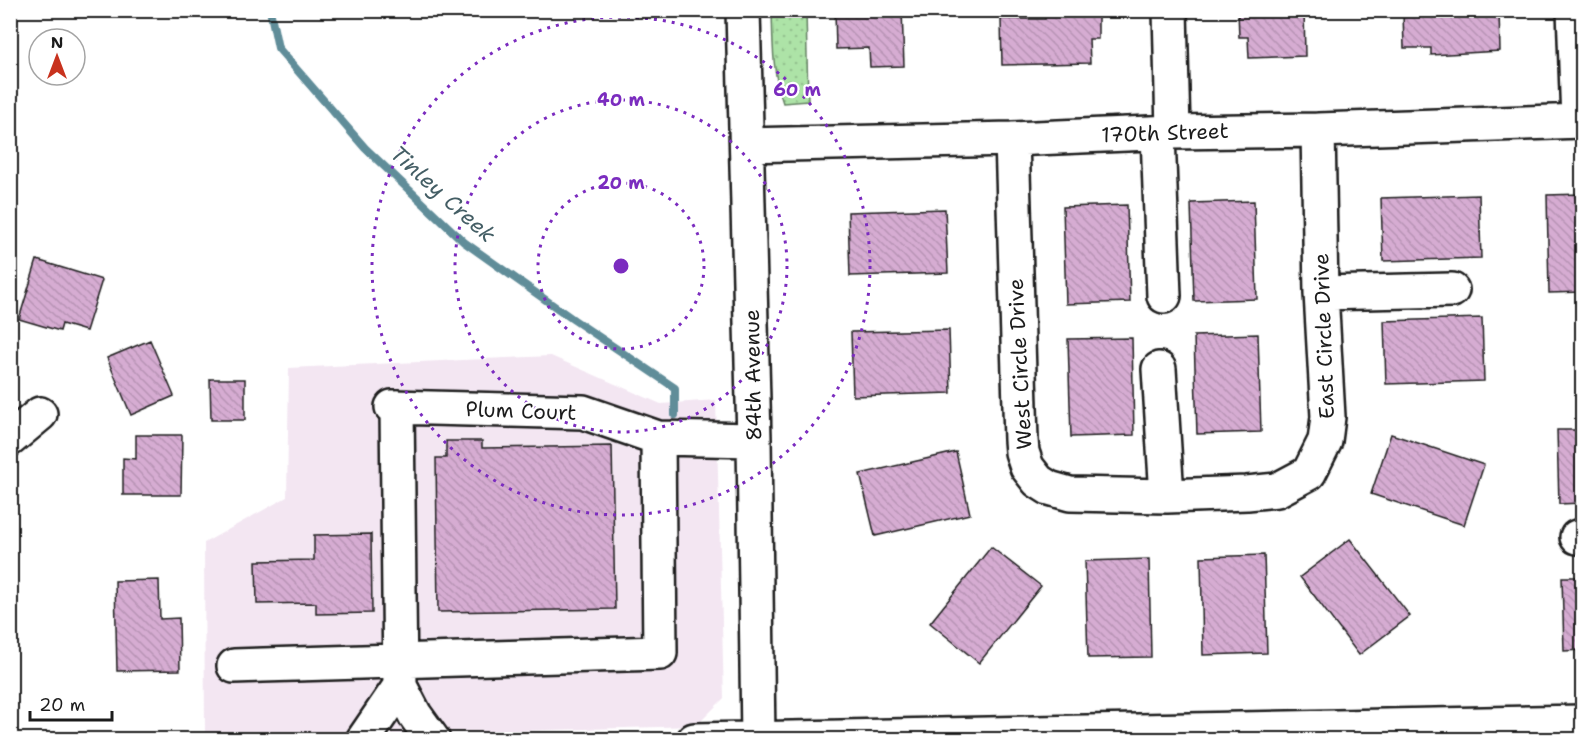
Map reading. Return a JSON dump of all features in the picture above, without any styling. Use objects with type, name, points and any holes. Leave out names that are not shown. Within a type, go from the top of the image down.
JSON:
[{"type":"street","name":"84th Avenue","points":[[743,10],[754,440],[758,739]]},
{"type":"street","points":[[1164,296],[1165,133],[1170,10]]},
{"type":"street","points":[[1574,10],[1580,121]]},
{"type":"street","name":"170th Street","points":[[747,145],[1580,121]]},
{"type":"street","name":"East Circle Drive","points":[[1171,496],[1277,490],[1309,473],[1325,441],[1328,417],[1321,293],[1318,130]]},
{"type":"street","name":"West Circle Drive","points":[[1012,139],[1021,440],[1027,467],[1038,481],[1050,488],[1070,494],[1171,496]]},
{"type":"street","points":[[1321,293],[1452,290]]},
{"type":"street","points":[[1159,369],[1171,496]]},
{"type":"street","name":"Plum Court","points":[[400,673],[394,407],[583,412],[658,438],[754,440]]},
{"type":"street","points":[[10,439],[40,414]]},
{"type":"street","points":[[234,666],[400,673],[660,653],[658,438]]},
{"type":"street","points":[[363,740],[400,673]]},
{"type":"street","points":[[400,673],[416,715],[434,740]]},
{"type":"street","points":[[694,740],[1582,722]]},
{"type":"shaded area","points":[[551,356],[661,404],[716,400],[724,698],[696,726],[205,739],[204,543],[287,497],[289,368]]},
{"type":"green space","points":[[772,11],[806,11],[808,101],[783,103],[775,68]]},
{"type":"building","points":[[835,10],[902,10],[904,66],[870,67],[869,48],[836,49]]},
{"type":"building","points":[[1045,10],[1098,10],[1098,39],[1089,39],[1090,63],[1002,65],[1001,19],[1045,19]]},
{"type":"building","points":[[1238,10],[1304,10],[1305,56],[1249,58],[1248,37],[1239,37]]},
{"type":"building","points":[[1499,10],[1500,51],[1431,55],[1431,48],[1404,48],[1403,12]]},
{"type":"building","points":[[1582,194],[1582,292],[1549,293],[1547,195]]},
{"type":"building","points":[[1479,195],[1481,258],[1383,261],[1381,198]]},
{"type":"building","points":[[1254,201],[1257,299],[1194,301],[1191,203]]},
{"type":"building","points":[[1127,205],[1130,302],[1066,304],[1063,207]]},
{"type":"building","points":[[945,209],[948,273],[850,276],[848,212]]},
{"type":"building","points":[[37,260],[102,280],[86,331],[62,324],[60,331],[19,319]]},
{"type":"building","points":[[1482,318],[1484,381],[1386,384],[1384,321]]},
{"type":"building","points":[[949,330],[951,393],[853,396],[851,332]]},
{"type":"building","points":[[1258,334],[1261,432],[1197,434],[1194,336]]},
{"type":"building","points":[[1132,338],[1134,435],[1071,437],[1068,339]]},
{"type":"building","points":[[150,340],[174,396],[131,415],[107,358]]},
{"type":"building","points":[[210,379],[245,379],[245,420],[211,420]]},
{"type":"building","points":[[1557,430],[1582,430],[1582,503],[1559,504]]},
{"type":"building","points":[[1391,434],[1484,465],[1464,525],[1371,494]]},
{"type":"building","points":[[136,435],[182,435],[181,495],[123,495],[123,458],[136,459]]},
{"type":"building","points":[[446,441],[482,441],[482,448],[612,446],[615,609],[438,612],[436,458],[446,458]]},
{"type":"building","points":[[956,452],[970,514],[875,536],[860,474]]},
{"type":"building","points":[[371,534],[372,613],[316,614],[316,603],[257,604],[256,561],[314,560],[314,535]]},
{"type":"building","points":[[1350,539],[1410,616],[1359,655],[1300,577]]},
{"type":"building","points":[[991,547],[1041,586],[979,663],[930,623]]},
{"type":"building","points":[[1264,555],[1267,653],[1203,655],[1201,557]]},
{"type":"building","points":[[1149,559],[1151,657],[1088,658],[1085,561]]},
{"type":"building","points":[[1562,577],[1582,577],[1582,650],[1564,651]]},
{"type":"building","points":[[159,580],[160,619],[179,618],[180,670],[117,671],[115,581]]},
{"type":"waterway","name":"Tinley Creek","points":[[270,10],[278,48],[365,148],[464,242],[675,388],[675,415]]}]
